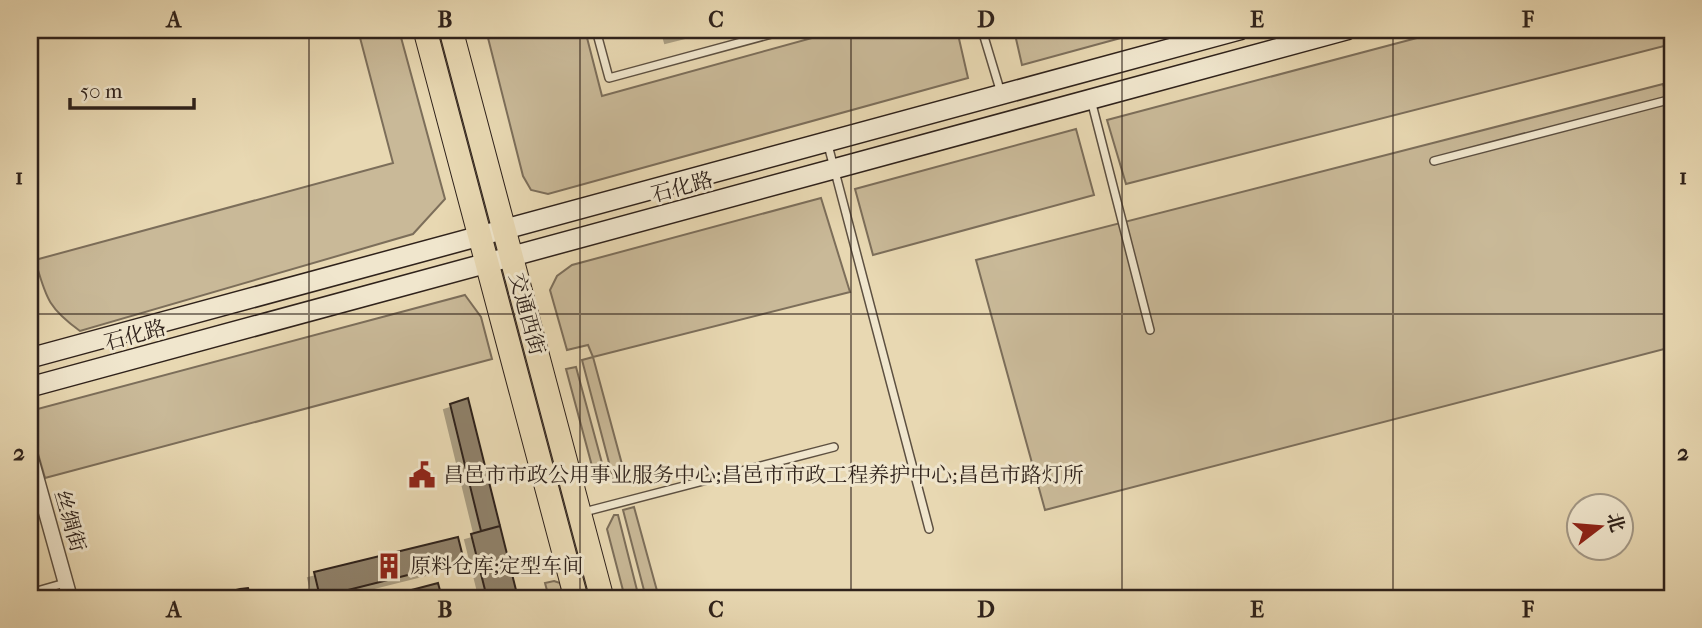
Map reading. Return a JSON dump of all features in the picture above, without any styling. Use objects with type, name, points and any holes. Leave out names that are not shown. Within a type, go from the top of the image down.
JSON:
[{"type":"main road","name":"交通西街","points":[[425,30],[576,598]]},
{"type":"main road","name":"交通西街","points":[[451,30],[603,598]]},
{"type":"main road","name":"石化路","points":[[30,358],[1239,30]]},
{"type":"main road","name":"石化路","points":[[30,387],[1346,30]]},
{"type":"street","name":"丝绸街","points":[[30,454],[70,598]]},
{"type":"lane","points":[[596,30],[609,78],[786,30]]},
{"type":"lane","points":[[747,30],[749,40]]},
{"type":"lane","points":[[982,30],[1001,93]]},
{"type":"lane","points":[[1091,99],[1150,330]]},
{"type":"lane","points":[[1434,161],[1672,99]]},
{"type":"lane","points":[[827,141],[929,529]]},
{"type":"lane","points":[[580,513],[834,447]]},
{"type":"lane","points":[[30,593],[65,583]]},
{"type":"shaded area","points":[[358,30],[399,30],[445,199],[413,234],[80,331],[54,308],[45,292],[35,260],[393,163]]},
{"type":"shaded area","points":[[486,30],[585,30],[602,96],[841,30],[957,30],[968,78],[548,194],[531,190],[523,176]]},
{"type":"shaded area","points":[[1014,30],[1150,30],[1022,65]]},
{"type":"shaded area","points":[[1447,30],[1672,30],[1672,44],[1126,184],[1107,120]]},
{"type":"shaded area","points":[[1663,84],[1672,116],[1672,347],[1045,510],[976,260]]},
{"type":"shaded area","points":[[1076,129],[1094,195],[873,255],[855,189]]},
{"type":"shaded area","points":[[821,198],[850,292],[593,357],[588,345],[567,350],[550,290],[557,276],[572,265]]},
{"type":"shaded area","points":[[465,295],[481,317],[492,359],[45,478],[30,426],[30,411]]},
{"type":"shaded area","points":[[593,357],[626,479],[613,478],[582,360]]},
{"type":"shaded area","points":[[576,367],[605,474],[592,466],[566,369]]},
{"type":"shaded area","points":[[634,507],[659,598],[646,598],[623,510]]},
{"type":"shaded area","points":[[614,515],[618,515],[639,598],[625,598],[607,529]]},
{"type":"shaded area","points":[[545,583],[560,583],[564,598],[549,598]]},
{"type":"building","points":[[669,30],[699,30],[671,37]]},
{"type":"building","points":[[468,398],[500,526],[481,531],[450,404]]},
{"type":"building","points":[[500,526],[518,598],[487,598],[471,534]]},
{"type":"building","name":"原料仓库;定型车间","points":[[458,537],[464,561],[320,597],[314,572]]},
{"type":"building","points":[[438,583],[442,598],[381,598]]},
{"type":"building","points":[[248,588],[251,598],[204,598],[240,589]]},
{"type":"building","points":[[364,592],[365,598],[342,598]]},
{"type":"place","name":"昌邑市市政公用事业服务中心;昌邑市市政工程养护中心;昌邑市路灯所","points":[[422,475]]},
{"type":"place","name":"原料仓库;定型车间","points":[[389,566]]}]
